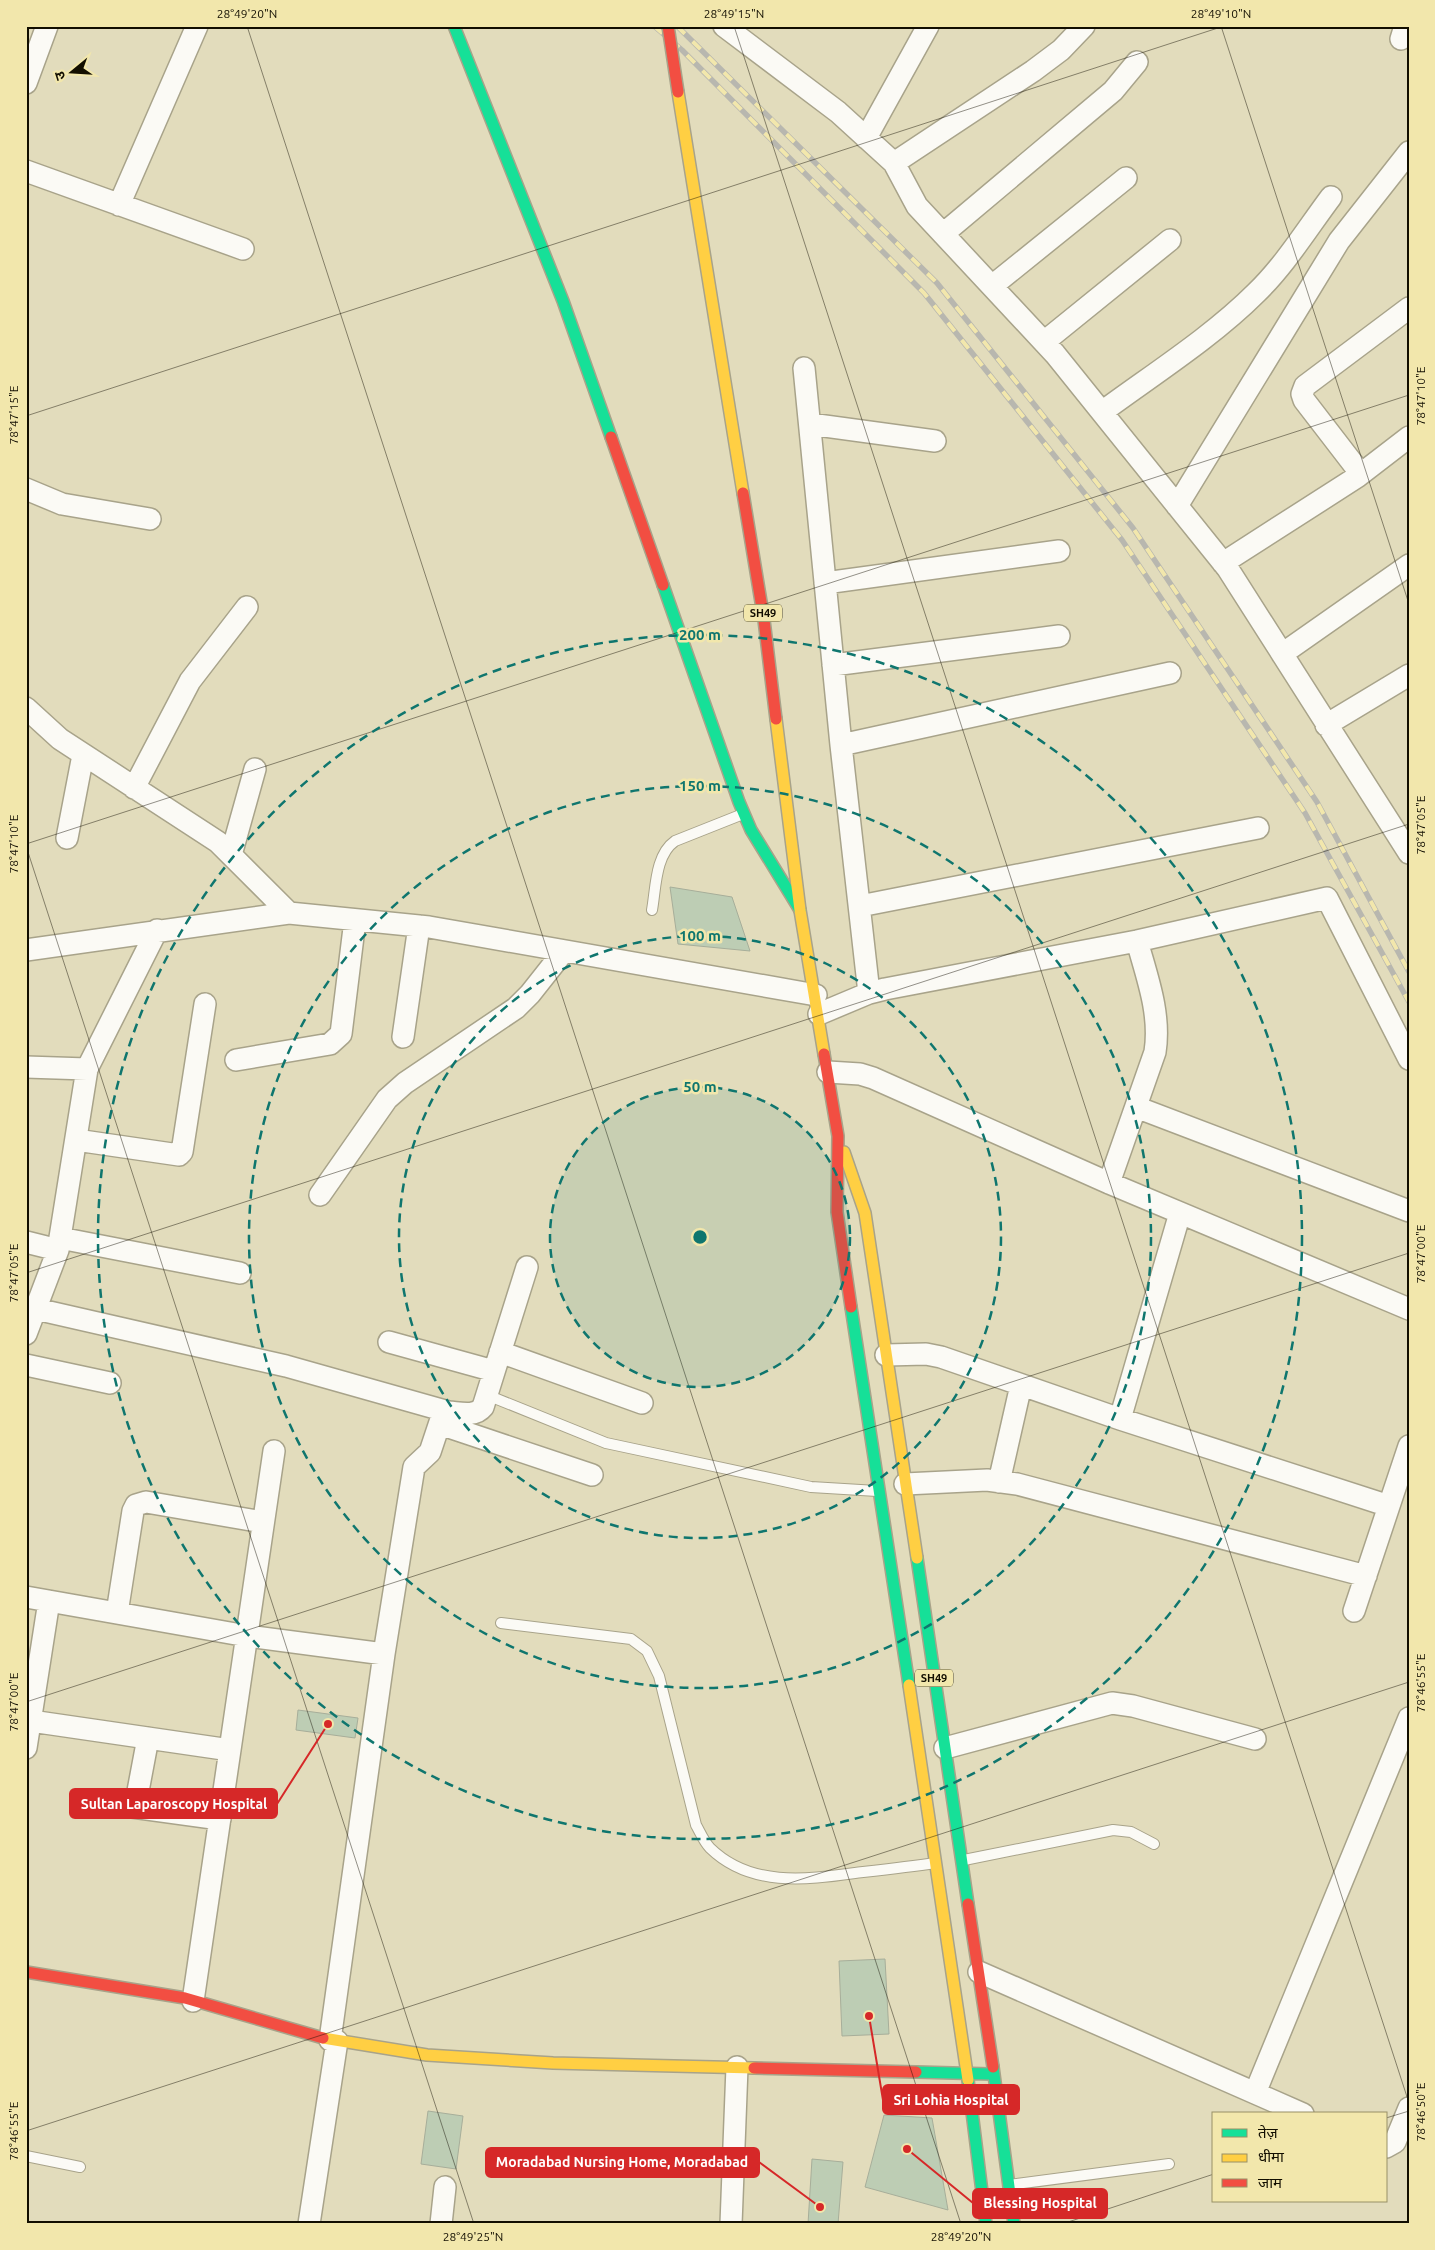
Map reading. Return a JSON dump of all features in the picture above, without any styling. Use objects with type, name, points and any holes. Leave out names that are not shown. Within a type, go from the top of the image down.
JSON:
[{"type":"main road","points":[[454,26],[563,301],[744,814],[751,830],[800,910]]},
{"type":"main road","name":"SH49","points":[[668,26],[764,620],[800,910],[838,1136],[837,1212],[879,1491],[948,1862],[978,1972],[1014,2224]]},
{"type":"main road","name":"SH49","points":[[838,1136],[865,1213],[945,1748],[948,1862],[967,2072],[986,2224]]},
{"type":"main road","points":[[26,1972],[194,2001],[334,2041],[427,2055],[515,2060],[994,2074]]},
{"type":"street","points":[[26,83],[47,26]]},
{"type":"street","points":[[119,205],[197,26]]},
{"type":"street","points":[[724,26],[838,112],[866,138],[897,169],[912,199],[1044,342],[1223,562],[1326,725],[1407,847]]},
{"type":"street","points":[[866,138],[928,26]]},
{"type":"street","points":[[897,169],[1061,50],[1084,26]]},
{"type":"street","points":[[943,234],[1112,91],[1137,62]]},
{"type":"street","points":[[1177,506],[1339,241],[1409,152]]},
{"type":"street","points":[[26,171],[243,248]]},
{"type":"street","points":[[992,286],[1126,178]]},
{"type":"street","points":[[1102,412],[1210,332],[1256,293],[1276,271],[1332,197]]},
{"type":"street","points":[[1044,342],[1170,240]]},
{"type":"street","points":[[1361,474],[1304,400],[1303,390],[1305,386],[1409,308]]},
{"type":"street","points":[[804,368],[841,745],[869,993]]},
{"type":"street","points":[[810,424],[935,441]]},
{"type":"street","points":[[1223,562],[1361,474],[1409,437]]},
{"type":"street","points":[[26,489],[62,504],[150,519]]},
{"type":"street","points":[[825,583],[1059,551]]},
{"type":"street","points":[[1282,654],[1409,565]]},
{"type":"street","points":[[134,788],[190,681],[247,608]]},
{"type":"street","points":[[833,666],[1059,636]]},
{"type":"street","points":[[841,745],[1170,673]]},
{"type":"street","points":[[1326,725],[1409,675]]},
{"type":"street","points":[[26,708],[60,739],[218,842],[289,913]]},
{"type":"street","points":[[67,838],[84,755]]},
{"type":"street","points":[[231,855],[255,769]]},
{"type":"street","points":[[860,906],[1258,828]]},
{"type":"street","points":[[26,950],[157,930],[289,913],[419,926],[564,951],[817,1004],[1137,941],[1327,898],[1409,1059]]},
{"type":"street","points":[[236,1060],[330,1044],[337,1040],[341,1034],[355,920]]},
{"type":"street","points":[[403,1038],[419,926]]},
{"type":"street","points":[[26,1334],[59,1244],[87,1069],[157,930]]},
{"type":"street","points":[[1109,1183],[1155,1052],[1158,1034],[1157,1018],[1137,941]]},
{"type":"street","points":[[320,1195],[388,1099],[405,1083],[516,1008],[530,994],[564,951]]},
{"type":"street","points":[[76,1140],[171,1156],[179,1155],[182,1152],[205,1004]]},
{"type":"street","points":[[26,1067],[87,1069]]},
{"type":"street","points":[[828,1072],[860,1074],[873,1078],[1109,1183],[1409,1309]]},
{"type":"street","points":[[1136,1107],[1409,1211]]},
{"type":"street","points":[[1120,1419],[1180,1213]]},
{"type":"street","points":[[26,1242],[59,1244],[240,1272]]},
{"type":"street","points":[[444,1418],[479,1412],[483,1407],[527,1267]]},
{"type":"street","points":[[36,1309],[286,1366],[444,1418],[592,1475]]},
{"type":"street","points":[[389,1342],[497,1361],[642,1403]]},
{"type":"street","points":[[886,1355],[926,1354],[1389,1506]]},
{"type":"street","points":[[26,1366],[110,1383]]},
{"type":"street","points":[[999,1482],[1021,1385]]},
{"type":"street","points":[[309,2224],[384,1654],[414,1467],[430,1452],[444,1418]]},
{"type":"street","points":[[1354,1611],[1409,1446]]},
{"type":"street","points":[[194,2001],[274,1451]]},
{"type":"street","points":[[905,1484],[987,1480],[1017,1484],[1366,1576]]},
{"type":"street","points":[[117,1613],[133,1511],[136,1505],[146,1502],[263,1522]]},
{"type":"street","points":[[26,1598],[247,1636],[384,1654]]},
{"type":"street","points":[[26,1748],[49,1601]]},
{"type":"street","points":[[945,1748],[1112,1703],[1133,1706],[1254,1739]]},
{"type":"street","points":[[1256,2093],[1409,1718]]},
{"type":"street","points":[[31,1721],[230,1750]]},
{"type":"street","points":[[135,1807],[148,1738]]},
{"type":"street","points":[[96,1802],[220,1819]]},
{"type":"street","points":[[978,1972],[1299,2112]]},
{"type":"street","points":[[731,2224],[737,2067]]},
{"type":"street","points":[[1388,2146],[1395,2142],[1409,2108]]},
{"type":"street","points":[[441,2224],[445,2187]]},
{"type":"lane","points":[[652,910],[661,856],[666,847],[675,841],[744,814]]},
{"type":"lane","points":[[487,1395],[606,1443],[811,1487],[879,1491]]},
{"type":"lane","points":[[501,1623],[631,1640],[647,1651],[659,1676],[696,1825],[709,1847],[727,1861],[768,1878],[804,1880],[948,1862],[1113,1830],[1131,1832],[1154,1844]]},
{"type":"lane","points":[[26,2156],[80,2167]]},
{"type":"lane","points":[[1009,2185],[1170,2164]]},
{"type":"building","points":[[670,887],[732,897],[750,951],[678,944]]},
{"type":"building","points":[[298,1710],[358,1718],[355,1738],[296,1730]]},
{"type":"building","points":[[885,1959],[889,2034],[842,2036],[839,1961]]},
{"type":"building","points":[[428,2111],[463,2116],[456,2169],[421,2164]]},
{"type":"building","points":[[884,2115],[932,2118],[948,2210],[865,2187]]},
{"type":"building","points":[[812,2159],[843,2162],[838,2224],[808,2224]]},
{"type":"railway","points":[[654,26],[682,50],[924,293],[1122,540],[1305,813],[1409,1002]]},
{"type":"railway","points":[[677,26],[937,283],[1133,528],[1317,802],[1409,972]]},
{"type":"traffic: fast","points":[[454,26],[563,301],[611,437]]},
{"type":"traffic: fast","points":[[663,585],[739,802],[751,830],[800,910]]},
{"type":"traffic: fast","points":[[851,1307],[909,1685]]},
{"type":"traffic: fast","points":[[917,1558],[968,1904]]},
{"type":"traffic: fast","points":[[993,2067],[1014,2224]]},
{"type":"traffic: fast","points":[[916,2072],[990,2074]]},
{"type":"traffic: fast","points":[[968,2080],[986,2224]]},
{"type":"traffic: slow","points":[[678,92],[743,493]]},
{"type":"traffic: slow","points":[[776,719],[800,910],[824,1054]]},
{"type":"traffic: slow","points":[[844,1152],[865,1213],[917,1558]]},
{"type":"traffic: slow","points":[[909,1685],[968,2080]]},
{"type":"traffic: slow","points":[[323,2038],[427,2055],[553,2063],[754,2068]]},
{"type":"traffic: jam","points":[[668,26],[678,92]]},
{"type":"traffic: jam","points":[[611,437],[663,585]]},
{"type":"traffic: jam","points":[[743,493],[764,620],[776,719]]},
{"type":"traffic: jam","points":[[824,1054],[838,1136],[837,1212],[851,1307]]},
{"type":"traffic: jam","points":[[968,1904],[993,2067]]},
{"type":"traffic: jam","points":[[26,1972],[185,1998],[323,2038]]},
{"type":"traffic: jam","points":[[754,2068],[916,2072]]},
{"type":"place","name":"Sultan Laparoscopy Hospital","points":[[328,1724]]},
{"type":"place","name":"Sri Lohia Hospital","points":[[869,2016]]},
{"type":"place","name":"Blessing Hospital","points":[[907,2149]]},
{"type":"place","name":"Moradabad Nursing Home, Moradabad","points":[[820,2207]]}]
